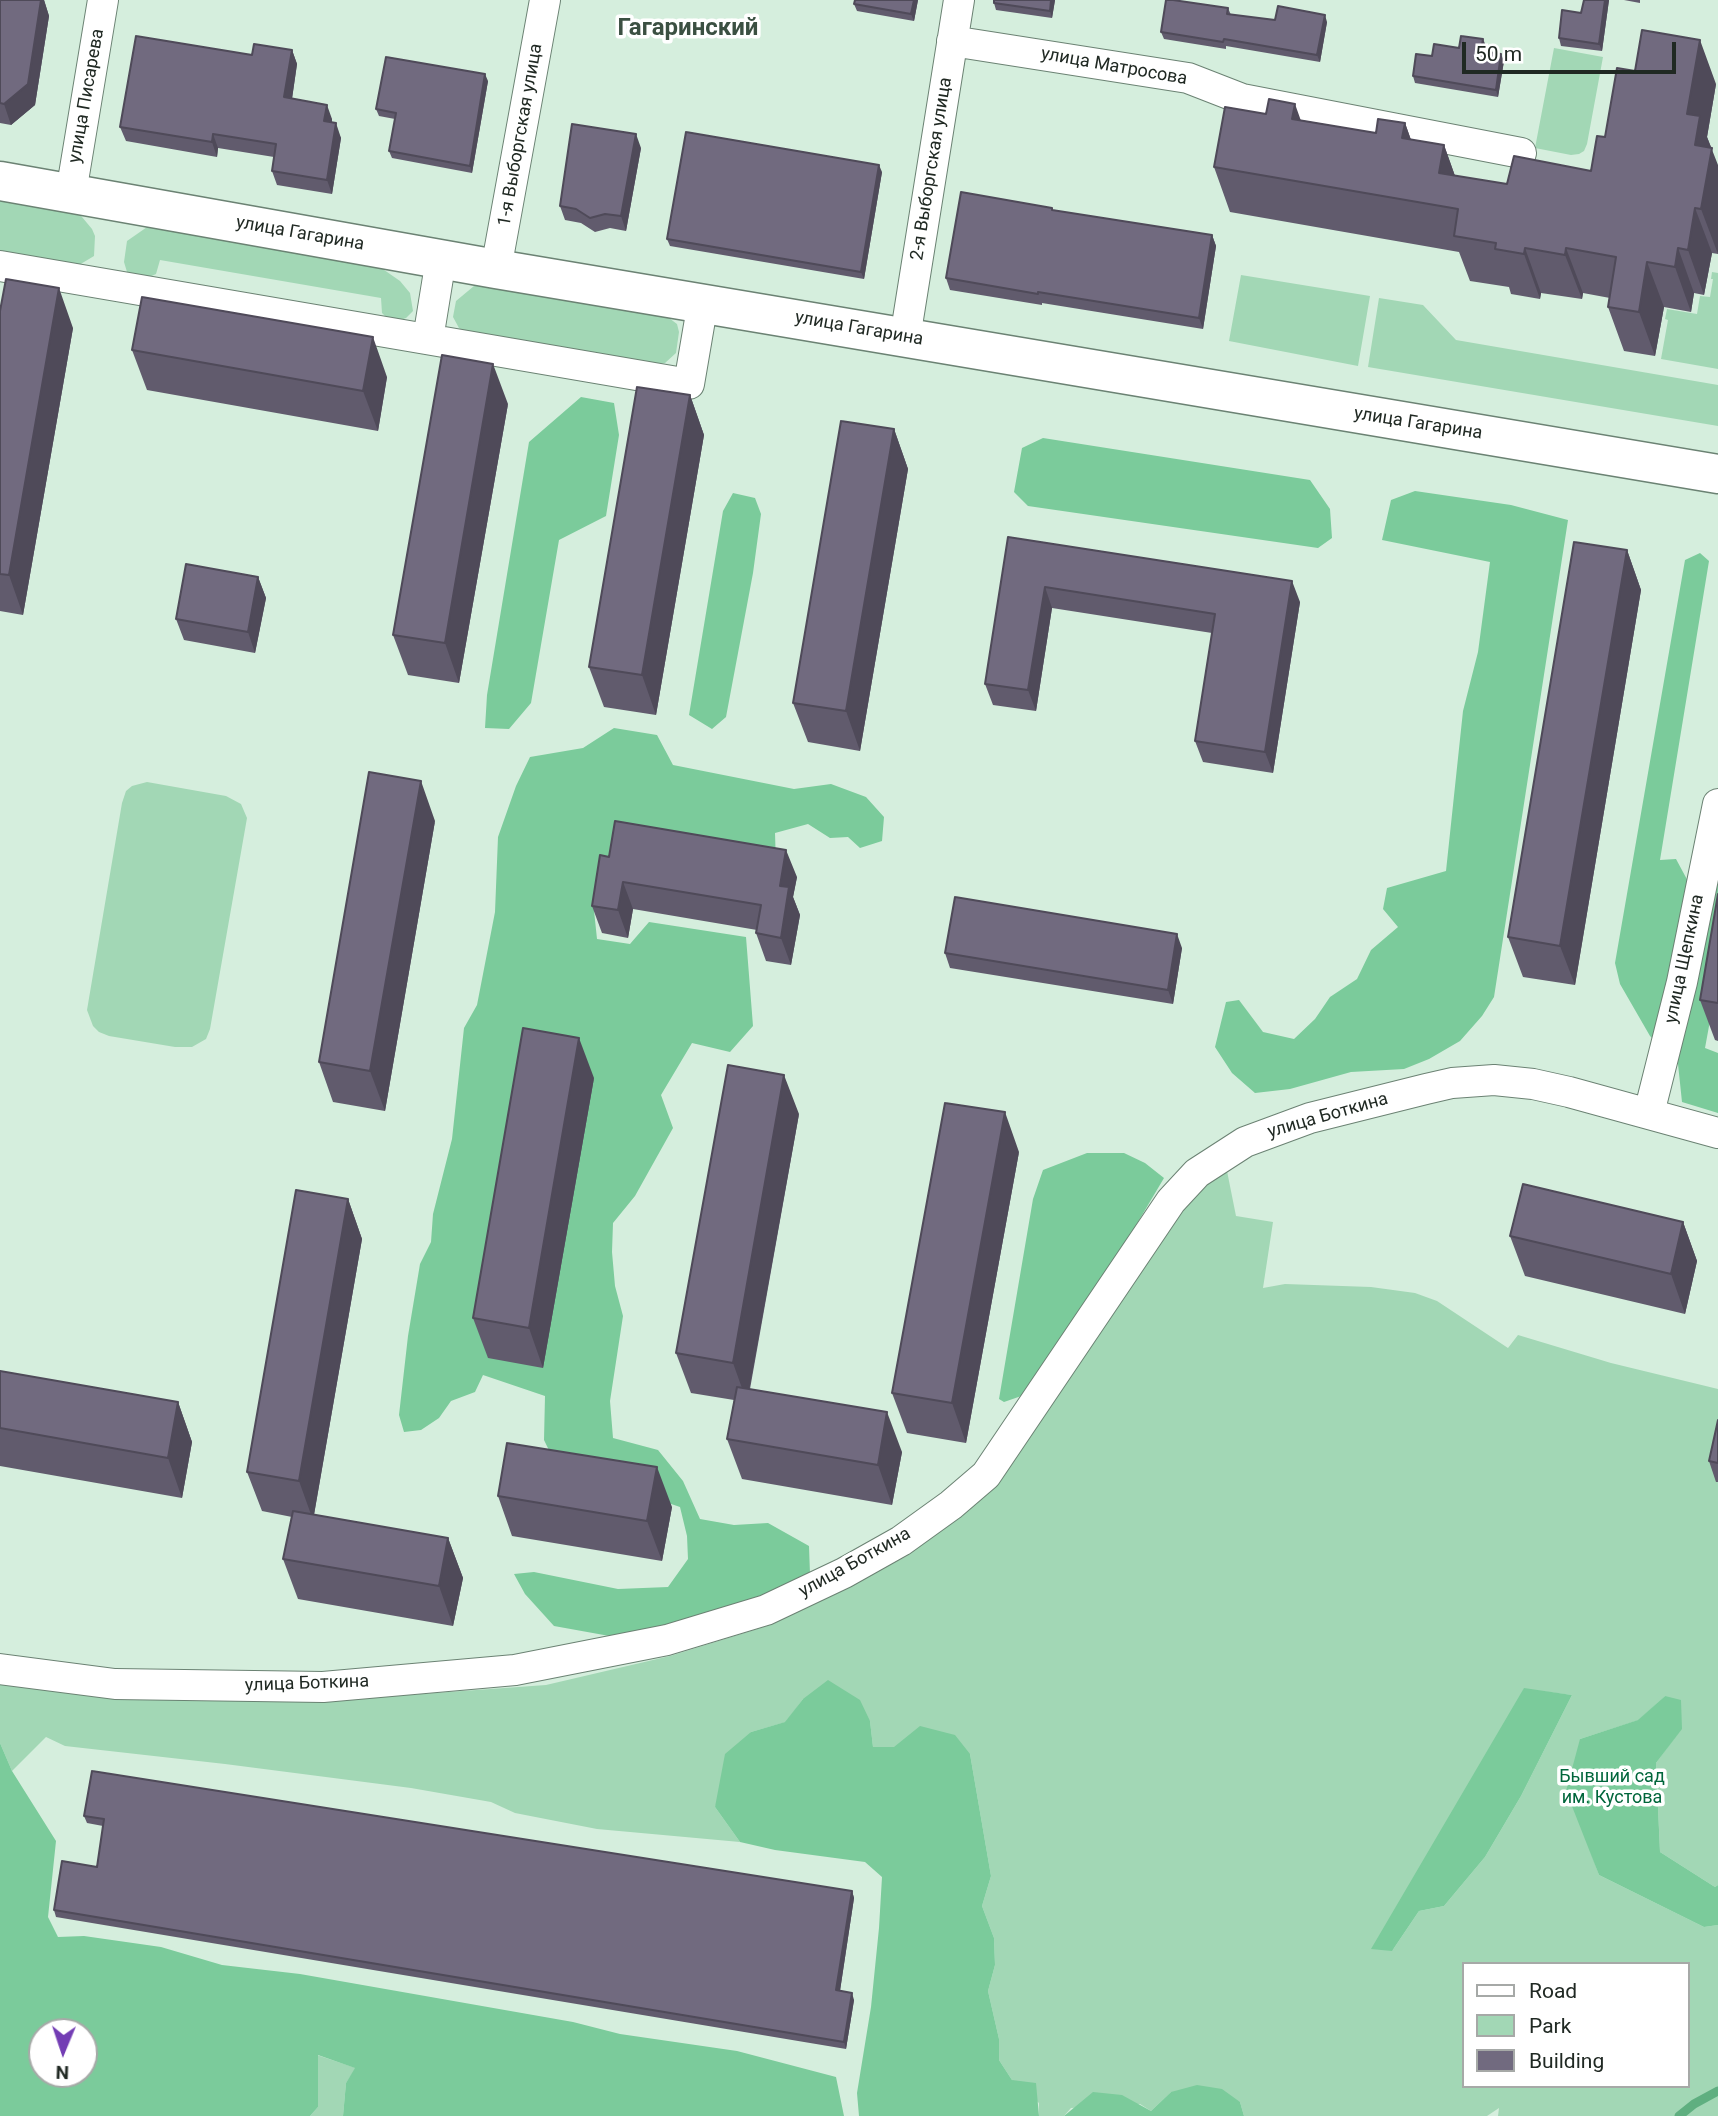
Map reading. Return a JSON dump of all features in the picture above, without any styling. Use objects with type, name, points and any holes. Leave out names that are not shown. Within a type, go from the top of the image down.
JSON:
[{"type":"main road","name":"улица Гагарина","points":[[0,181],[441,260],[1718,474]]},
{"type":"street","name":"улица Писарева","points":[[71,193],[103,0]]},
{"type":"street","name":"1-я Выборгская улица","points":[[496,269],[545,0]]},
{"type":"street","name":"2-я Выборгская улица","points":[[905,338],[959,0]]},
{"type":"street","name":"улица Матросова","points":[[952,41],[1188,78],[1242,99],[1521,153]]},
{"type":"street","points":[[428,339],[441,260]]},
{"type":"street","points":[[0,266],[689,384],[703,302]]},
{"type":"street","name":"улица Щепкина","points":[[1649,1113],[1682,982],[1718,804]]},
{"type":"street","name":"улица Боткина","points":[[0,1669],[116,1684],[323,1687],[525,1668],[667,1640],[766,1610],[844,1573],[901,1541],[951,1505],[986,1475],[1171,1200],[1197,1173],[1229,1150],[1310,1118],[1426,1089],[1493,1080],[1533,1084],[1718,1133]]},
{"type":"green space","points":[[1554,48],[1603,57],[1587,144],[1579,154],[1535,148]]},
{"type":"green space","points":[[0,199],[77,211],[95,236],[94,256],[79,265],[0,252]]},
{"type":"green space","points":[[150,225],[377,265],[400,281],[410,293],[413,311],[398,321],[382,313],[381,298],[160,260],[156,274],[147,278],[135,276],[127,272],[124,262],[127,241]]},
{"type":"green space","points":[[1712,272],[1718,273],[1718,369],[1661,359],[1668,320],[1665,319],[1667,309],[1697,314],[1700,296],[1710,297]]},
{"type":"green space","points":[[1241,275],[1370,296],[1358,366],[1229,341]]},
{"type":"green space","points":[[489,283],[665,315],[677,324],[679,332],[676,353],[665,363],[652,365],[466,333],[459,328],[453,317],[456,301],[474,286]]},
{"type":"green space","points":[[1379,298],[1423,305],[1456,340],[1718,385],[1718,426],[1368,367]]},
{"type":"green space","points":[[581,397],[614,403],[619,435],[606,516],[559,540],[531,703],[509,729],[485,728],[487,695],[529,442]]},
{"type":"green space","points":[[1043,438],[1310,480],[1330,509],[1332,538],[1318,548],[1028,506],[1014,492],[1022,448]]},
{"type":"green space","points":[[1415,491],[1511,505],[1568,520],[1494,997],[1482,1016],[1460,1041],[1429,1059],[1404,1069],[1351,1072],[1290,1089],[1255,1093],[1232,1073],[1215,1047],[1226,1002],[1239,1000],[1263,1032],[1294,1039],[1315,1019],[1330,997],[1357,979],[1371,950],[1398,927],[1383,909],[1387,888],[1446,871],[1463,711],[1478,652],[1490,562],[1382,540],[1391,500]]},
{"type":"green space","points":[[733,493],[755,498],[761,514],[753,573],[726,717],[712,729],[689,715],[723,511]]},
{"type":"green space","points":[[1700,553],[1709,561],[1660,860],[1676,859],[1690,885],[1718,850],[1718,977],[1705,1048],[1718,1053],[1718,1113],[1682,1102],[1678,1064],[1650,1036],[1620,984],[1615,963],[1685,560]]},
{"type":"green space","points":[[614,728],[657,735],[673,765],[794,789],[831,784],[866,797],[884,817],[882,841],[860,848],[848,837],[830,838],[808,824],[775,833],[776,865],[593,901],[597,939],[630,944],[649,922],[746,937],[753,1026],[730,1052],[692,1043],[661,1095],[673,1128],[635,1196],[613,1223],[615,1286],[623,1316],[610,1401],[613,1438],[658,1450],[683,1481],[700,1519],[734,1525],[768,1523],[809,1546],[810,1574],[760,1597],[663,1628],[615,1637],[554,1626],[525,1594],[514,1574],[534,1572],[618,1589],[668,1587],[688,1559],[687,1536],[680,1507],[633,1491],[563,1479],[544,1440],[545,1396],[483,1375],[475,1392],[451,1401],[439,1418],[421,1430],[404,1432],[399,1415],[420,1264],[431,1242],[433,1214],[452,1139],[464,1028],[477,1005],[495,912],[498,837],[516,786],[530,757],[583,748]]},
{"type":"green space","points":[[147,782],[226,796],[241,804],[247,818],[210,1029],[206,1039],[192,1047],[175,1047],[109,1036],[93,1026],[87,1010],[122,803],[126,791],[132,786]]},
{"type":"green space","points":[[1087,1153],[1124,1153],[1145,1163],[1164,1178],[1100,1286],[1030,1393],[1004,1402],[999,1399],[1033,1199],[1043,1170]]},
{"type":"green space","points":[[1226,1166],[1236,1216],[1273,1222],[1263,1288],[1285,1284],[1371,1287],[1415,1293],[1437,1301],[1508,1348],[1518,1335],[1611,1363],[1718,1389],[1718,1885],[1715,1887],[1660,1852],[1656,1763],[1681,1729],[1665,1696],[1639,1720],[1580,1739],[1586,1839],[1599,1875],[1704,1927],[1718,1925],[1718,2116],[1498,2116],[1499,2108],[1487,2116],[1244,2116],[1240,2102],[1171,2092],[1151,2111],[1140,2104],[1071,2108],[1064,2116],[1039,2116],[1039,2103],[1012,2080],[999,2060],[999,2039],[988,1991],[995,1965],[994,1938],[982,1906],[991,1876],[970,1754],[873,1747],[870,1721],[803,1699],[786,1722],[751,1732],[715,1807],[740,1842],[597,1829],[515,1813],[491,1802],[411,1788],[65,1746],[46,1737],[12,1771],[0,1743],[0,1681],[114,1697],[323,1701],[546,1685],[670,1656],[770,1625],[907,1556],[994,1485],[1192,1193]],"holes":[[[1524,1689],[1572,1695],[1521,1796],[1485,1857],[1444,1906],[1419,1911],[1392,1951]]]},
{"type":"green space","points":[[828,1680],[860,1700],[870,1721],[873,1747],[894,1747],[920,1726],[955,1735],[970,1754],[991,1876],[982,1906],[994,1938],[995,1965],[988,1991],[999,2039],[999,2060],[1012,2080],[1036,2083],[1039,2116],[859,2116],[857,2093],[871,2007],[882,1877],[865,1862],[775,1850],[740,1842],[715,1807],[725,1754],[751,1732],[785,1722],[803,1699]]},
{"type":"green space","points":[[1524,1688],[1572,1695],[1521,1796],[1485,1857],[1444,1906],[1419,1911],[1392,1951],[1371,1949]]},
{"type":"green space","name":"Бывший сад им. Кустова","points":[[1665,1696],[1681,1700],[1682,1729],[1656,1763],[1660,1852],[1715,1887],[1718,1885],[1718,1925],[1704,1927],[1599,1875],[1566,1791],[1580,1739],[1638,1720]]},
{"type":"green space","points":[[0,1743],[12,1771],[56,1841],[48,1917],[58,1937],[84,1936],[161,1947],[222,1965],[300,1974],[573,2022],[620,2034],[737,2051],[836,2077],[844,2116],[343,2116],[346,2083],[355,2068],[318,2055],[318,2107],[310,2116],[0,2116]]},
{"type":"green space","points":[[317,2055],[356,2068],[346,2083],[343,2116],[310,2116],[318,2107]]},
{"type":"green space","points":[[1197,2085],[1222,2089],[1240,2102],[1244,2116],[1064,2116],[1093,2092],[1122,2095],[1151,2111],[1171,2092]]},
{"type":"building","points":[[0,0],[41,0],[28,84],[4,104],[0,103]]},
{"type":"building","points":[[855,0],[914,0],[911,14],[854,4]]},
{"type":"building","points":[[994,0],[1051,0],[1050,11],[994,3]]},
{"type":"building","points":[[1166,0],[1228,8],[1227,14],[1275,20],[1278,6],[1325,15],[1317,55],[1224,39],[1223,42],[1161,32]]},
{"type":"building","points":[[1584,0],[1605,0],[1599,44],[1559,38],[1562,10],[1581,13]]},
{"type":"building","points":[[1642,30],[1700,40],[1687,114],[1700,116],[1695,145],[1712,148],[1701,209],[1695,208],[1688,250],[1678,248],[1675,267],[1647,262],[1639,312],[1608,307],[1616,257],[1566,248],[1565,255],[1525,248],[1524,254],[1495,249],[1496,243],[1454,236],[1458,209],[1214,167],[1225,107],[1266,114],[1269,99],[1295,104],[1292,119],[1376,133],[1378,119],[1405,123],[1402,138],[1444,145],[1439,173],[1507,184],[1514,156],[1591,171],[1597,136],[1605,137],[1617,68],[1635,71]]},
{"type":"building","points":[[136,36],[252,55],[254,44],[292,50],[284,97],[327,105],[324,121],[336,123],[327,180],[272,171],[276,144],[213,134],[212,142],[120,127]]},
{"type":"building","points":[[1461,36],[1483,39],[1481,51],[1501,54],[1496,90],[1413,76],[1416,54],[1432,56],[1434,44],[1459,48]]},
{"type":"building","points":[[386,57],[485,74],[470,166],[389,151],[396,113],[376,109]]},
{"type":"building","points":[[572,124],[636,134],[621,216],[605,214],[590,218],[576,209],[560,206]]},
{"type":"building","points":[[686,132],[879,165],[861,272],[667,239]]},
{"type":"building","points":[[961,192],[1052,210],[1212,235],[1199,318],[946,278]]},
{"type":"building","points":[[6,279],[59,288],[9,575],[0,574],[0,311]]},
{"type":"building","points":[[142,297],[373,337],[363,391],[132,350]]},
{"type":"building","points":[[442,355],[493,364],[445,643],[393,635]]},
{"type":"building","points":[[637,387],[690,395],[642,675],[589,667]]},
{"type":"building","points":[[841,421],[894,429],[846,711],[793,703]]},
{"type":"building","points":[[1008,537],[1292,581],[1265,752],[1195,741],[1215,614],[1045,587],[1028,690],[985,684]]},
{"type":"building","points":[[1574,542],[1627,550],[1560,946],[1508,937]]},
{"type":"building","points":[[186,564],[258,577],[248,632],[176,619]]},
{"type":"building","points":[[369,772],[421,781],[370,1071],[319,1062]]},
{"type":"building","points":[[615,821],[786,850],[780,886],[789,887],[781,938],[756,933],[761,905],[623,882],[618,910],[592,906],[600,855],[609,857]]},
{"type":"building","points":[[1718,894],[1718,1003],[1700,1000]]},
{"type":"building","points":[[955,897],[1177,934],[1168,990],[945,953]]},
{"type":"building","points":[[523,1028],[579,1038],[529,1328],[473,1318]]},
{"type":"building","points":[[728,1065],[784,1075],[733,1363],[676,1353]]},
{"type":"building","points":[[945,1103],[1005,1112],[952,1403],[892,1393]]},
{"type":"building","points":[[1523,1184],[1683,1222],[1671,1274],[1510,1236]]},
{"type":"building","points":[[296,1190],[348,1199],[299,1481],[247,1472]]},
{"type":"building","points":[[0,1371],[178,1402],[168,1458],[0,1428]]},
{"type":"building","points":[[737,1387],[887,1412],[878,1465],[727,1439]]},
{"type":"building","points":[[1718,1420],[1718,1463],[1709,1461]]},
{"type":"building","points":[[507,1443],[657,1467],[647,1521],[498,1496]]},
{"type":"building","points":[[293,1511],[448,1538],[439,1586],[283,1559]]},
{"type":"building","points":[[92,1771],[852,1891],[836,1990],[852,1993],[844,2042],[54,1910],[62,1861],[97,1867],[104,1819],[84,1816]]},
{"type":"waterway","points":[[1679,2116],[1718,2091]]},
{"type":"district","name":"Гагаринский","points":[[688,29]]}]
